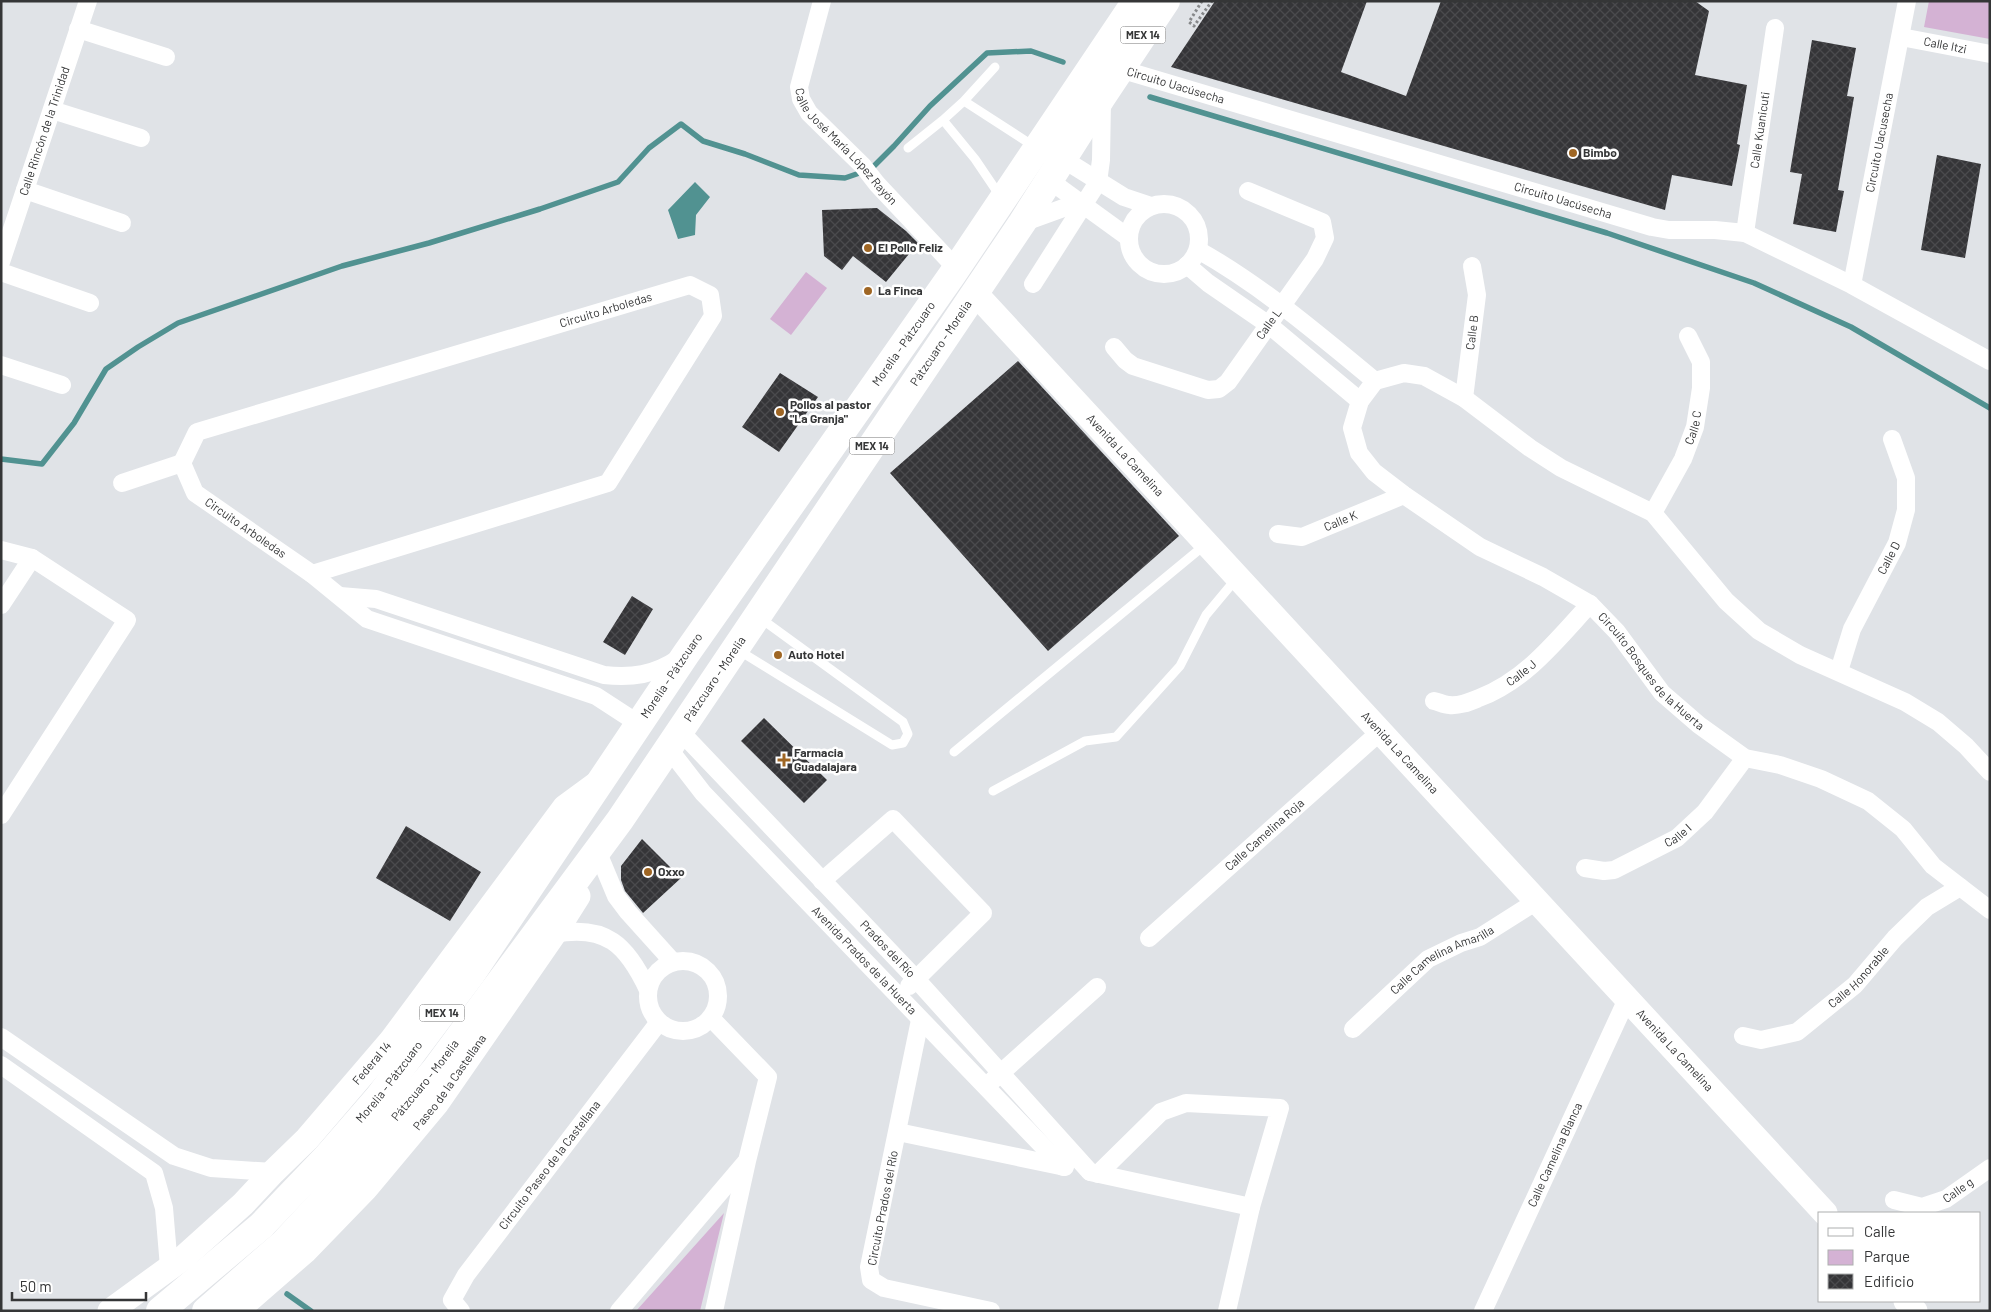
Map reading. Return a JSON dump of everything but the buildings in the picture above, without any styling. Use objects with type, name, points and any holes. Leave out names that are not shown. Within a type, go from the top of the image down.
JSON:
[{"type":"main road","name":"Morelia - Pátzcuaro","points":[[160,1311],[261,1226],[328,1157],[379,1097],[472,973],[686,654],[957,269],[1136,1]]},
{"type":"main road","name":"Pátzcuaro - Morelia","points":[[206,1311],[284,1243],[349,1173],[435,1070],[620,820],[1022,224],[1120,69],[1166,1]]},
{"type":"street","name":"Calle Rincón de la Trinidad","points":[[1,262],[88,1]]},
{"type":"street","name":"Calle José María López Rayón","points":[[822,1],[799,87],[801,99],[809,113],[863,166],[877,184],[957,269]]},
{"type":"street","points":[[1107,44],[1123,1]]},
{"type":"street","name":"Circuito Uacusecha","points":[[1852,285],[1908,1]]},
{"type":"street","points":[[78,28],[166,57]]},
{"type":"street","name":"Calle Kuanicuti","points":[[1745,233],[1776,28]]},
{"type":"street","name":"Calle Itzi","points":[[1901,37],[1990,54]]},
{"type":"street","name":"Circuito Uacúsecha","points":[[1120,69],[1652,227],[1669,230],[1715,230],[1745,233],[1852,285],[1990,361]]},
{"type":"street","points":[[1033,284],[1082,203],[1098,182],[1101,160],[1102,97]]},
{"type":"street","points":[[52,110],[141,138]]},
{"type":"street","points":[[1056,170],[1098,182],[1124,197],[1150,206]]},
{"type":"street","points":[[1056,170],[1082,203],[1129,238]]},
{"type":"street","points":[[25,190],[122,223]]},
{"type":"street","name":"Calle L","points":[[1114,347],[1133,366],[1208,390],[1219,389],[1228,382],[1315,259],[1325,238],[1322,222],[1248,190]]},
{"type":"street","points":[[1022,224],[1082,203]]},
{"type":"street","points":[[1162,204],[1184,209],[1192,217],[1199,233],[1198,250],[1187,265],[1177,271],[1166,274],[1154,272],[1144,267],[1136,259],[1131,249],[1129,238],[1131,228],[1135,219],[1150,206],[1162,204]]},
{"type":"street","points":[[1198,250],[1282,304],[1374,381],[1404,373],[1424,376],[1464,398],[1530,448],[1561,468],[1653,513],[1726,601],[1759,631],[1800,655],[1906,702],[1938,722],[1966,746],[1990,772]]},
{"type":"street","points":[[1187,265],[1208,283],[1269,325],[1360,401]]},
{"type":"street","name":"Calle B","points":[[1464,398],[1478,295],[1472,266]]},
{"type":"street","points":[[1,272],[90,304]]},
{"type":"street","name":"Circuito Arboledas","points":[[312,574],[608,482],[713,316],[710,295],[690,286],[197,432],[182,463],[195,493],[312,574],[367,619],[596,696],[639,724]]},
{"type":"street","name":"Avenida La Camelina","points":[[975,293],[1824,1212]]},
{"type":"street","name":"Calle C","points":[[1653,513],[1683,459],[1695,427],[1701,388],[1701,362],[1688,336]]},
{"type":"street","points":[[1,365],[62,385]]},
{"type":"street","name":"Circuito Bosques de la Huerta","points":[[1374,381],[1360,401],[1352,428],[1359,454],[1374,472],[1480,547],[1543,577],[1590,604],[1617,632],[1662,693],[1699,725],[1745,758],[1780,765],[1821,779],[1868,801],[1903,829],[1933,866],[1990,910]]},
{"type":"street","name":"Calle D","points":[[1839,671],[1852,629],[1897,543],[1906,510],[1906,478],[1892,439]]},
{"type":"street","points":[[122,483],[182,463]]},
{"type":"street","name":"Calle K","points":[[1278,534],[1302,537],[1404,495]]},
{"type":"street","points":[[1,550],[32,558],[127,620],[1,815]]},
{"type":"street","points":[[1,606],[32,558]]},
{"type":"street","points":[[340,596],[376,599],[604,676],[633,677],[647,675],[667,666],[686,654]]},
{"type":"street","name":"Calle J","points":[[1434,701],[1448,705],[1462,705],[1492,693],[1518,677],[1537,662],[1590,604]]},
{"type":"street","points":[[573,688],[580,667]]},
{"type":"street","name":"Calle Camelina Roja","points":[[1149,938],[1381,731]]},
{"type":"street","name":"Prados del Río","points":[[674,740],[822,881],[916,979],[1094,1173]]},
{"type":"street","name":"Avenida Prados de la Huerta","points":[[674,740],[703,793],[1063,1167]]},
{"type":"street","name":"Calle I","points":[[1585,868],[1604,871],[1614,870],[1677,838],[1704,812],[1745,758]]},
{"type":"street","name":"Federal 14","points":[[110,1311],[183,1258],[243,1204],[307,1139],[391,1041],[565,807],[600,782]]},
{"type":"street","points":[[822,881],[893,818],[983,913],[900,996]]},
{"type":"street","name":"Paseo de la Castellana","points":[[236,1311],[305,1251],[366,1188],[437,1103],[554,934],[601,860],[620,820]]},
{"type":"street","points":[[601,860],[607,878],[622,904],[673,962]]},
{"type":"street","name":"Calle Honorable","points":[[1743,1036],[1761,1040],[1796,1032],[1855,985],[1895,938],[1927,907],[1960,887]]},
{"type":"street","name":"Calle Camelina Amarilla","points":[[1353,1029],[1428,959],[1480,937],[1537,901]]},
{"type":"street","points":[[554,934],[573,930],[593,932],[611,940],[623,948],[641,975],[648,990]]},
{"type":"street","points":[[684,960],[695,962],[705,967],[713,976],[717,986],[719,997],[717,1008],[711,1018],[703,1025],[692,1030],[680,1031],[669,1028],[659,1022],[652,1012],[648,1001],[648,990],[653,977],[661,968],[673,962],[684,960]]},
{"type":"street","points":[[986,1087],[1097,987]]},
{"type":"street","name":"Calle Camelina Blanca","points":[[1483,1311],[1627,999]]},
{"type":"street","points":[[711,1018],[768,1077],[747,1161],[714,1311]]},
{"type":"street","name":"Circuito Prados del Río","points":[[920,1020],[869,1267],[872,1280],[884,1288],[992,1311]]},
{"type":"street","name":"Circuito Paseo de la Castellana","points":[[461,1311],[452,1300],[466,1276],[659,1022]]},
{"type":"street","points":[[1,1037],[174,1156],[211,1168],[273,1172]]},
{"type":"street","points":[[1,1064],[154,1173],[164,1208],[169,1267]]},
{"type":"street","points":[[34,1088],[48,1069]]},
{"type":"street","points":[[1094,1173],[1161,1112],[1186,1103],[1280,1108],[1251,1207],[1227,1311]]},
{"type":"street","points":[[898,1132],[1251,1207]]},
{"type":"street","points":[[619,1311],[747,1161]]},
{"type":"street","name":"Calle g","points":[[1894,1200],[1922,1207],[1946,1199],[1990,1168]]},
{"type":"lane","points":[[908,148],[964,101],[995,68]]},
{"type":"lane","points":[[964,101],[1038,148]]},
{"type":"lane","points":[[942,120],[975,159],[1003,200]]},
{"type":"lane","points":[[954,752],[1207,543]]},
{"type":"lane","points":[[992,791],[1085,741],[1116,737],[1180,666],[1206,615],[1238,577]]},
{"type":"lane","points":[[736,649],[892,745],[903,743],[908,734],[903,722],[758,616]]},
{"type":"path","points":[[1202,1],[1189,22],[1194,26],[1212,1]]},
{"type":"green space","points":[[1929,1],[1990,1],[1990,39],[1924,27]]},
{"type":"green space","points":[[806,272],[827,288],[791,335],[770,319]]},
{"type":"green space","points":[[724,1213],[700,1311],[636,1311]]},
{"type":"water","points":[[695,182],[710,197],[696,215],[695,235],[678,239],[668,210]]},
{"type":"waterway","points":[[1,459],[42,464],[74,423],[106,369],[178,323],[342,266],[429,243],[540,209],[618,182],[649,148],[681,124],[703,141],[745,154],[799,175],[845,178],[871,169],[930,106],[987,53],[1031,51],[1063,62]]},
{"type":"waterway","points":[[1150,97],[1607,233],[1754,283],[1851,327],[1990,408]]},
{"type":"waterway","points":[[287,1294],[311,1311]]},
{"type":"place","name":"Bimbo","points":[[1573,153]]},
{"type":"place","name":"El Pollo Feliz","points":[[868,248]]},
{"type":"place","name":"La Finca","points":[[868,291]]},
{"type":"place","name":"Pollos al pastor \"La Granja\"","points":[[780,412]]},
{"type":"place","name":"Auto Hotel","points":[[778,655]]},
{"type":"place","name":"Farmacia Guadalajara","points":[[784,760]]},
{"type":"place","name":"Oxxo","points":[[648,872]]}]
